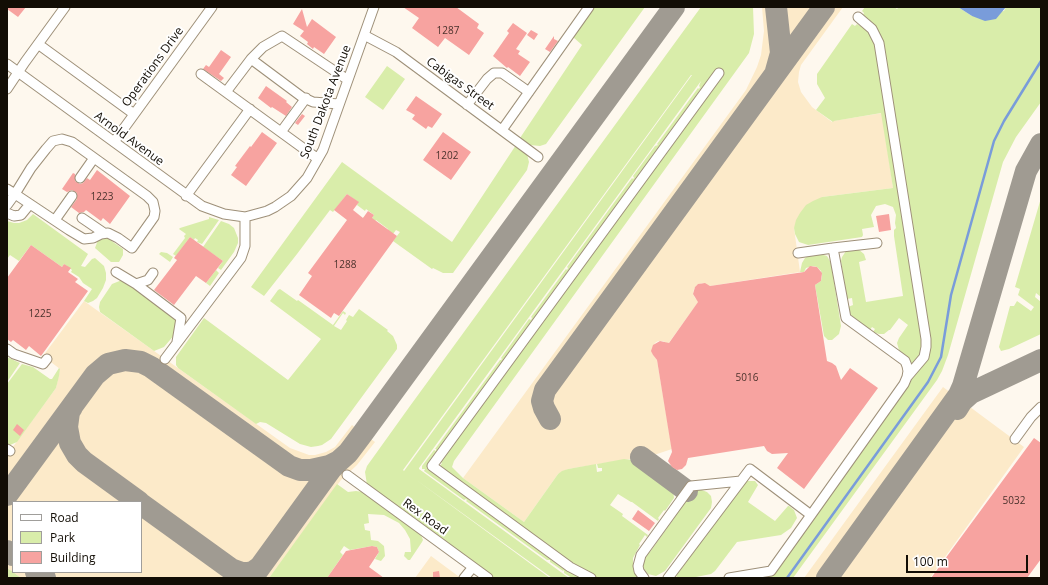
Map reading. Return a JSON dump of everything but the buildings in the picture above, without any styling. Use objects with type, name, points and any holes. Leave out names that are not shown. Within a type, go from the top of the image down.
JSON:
[{"type":"street","points":[[7,89],[65,7]]},
{"type":"street","name":"Operations Drive","points":[[114,142],[212,7]]},
{"type":"street","name":"South Dakota Avenue","points":[[245,217],[267,211],[275,207],[291,196],[307,178],[318,159],[340,104],[374,7]]},
{"type":"street","points":[[502,130],[589,7]]},
{"type":"street","points":[[729,578],[752,576],[771,571],[907,377],[924,357],[926,339],[879,43],[872,29],[858,17]]},
{"type":"street","name":"Cabigas Street","points":[[364,35],[396,52],[538,157]]},
{"type":"street","points":[[226,92],[251,59],[263,47],[282,36],[348,80]]},
{"type":"street","points":[[38,44],[134,114]]},
{"type":"street","points":[[251,59],[313,102],[340,104]]},
{"type":"street","name":"Arnold Avenue","points":[[7,64],[186,196],[209,210],[245,217]]},
{"type":"street","points":[[467,105],[486,79],[494,72],[502,73],[529,92]]},
{"type":"street","points":[[591,578],[570,567],[432,466],[719,73]]},
{"type":"street","points":[[201,74],[318,159]]},
{"type":"street","points":[[281,132],[306,98]]},
{"type":"street","points":[[186,196],[250,109]]},
{"type":"street","points":[[7,205],[11,192],[31,168],[54,141],[62,139],[72,142],[150,198],[155,211],[154,217],[132,248],[108,233],[93,238],[84,238],[11,192]]},
{"type":"street","points":[[80,178],[94,158]]},
{"type":"street","points":[[119,188],[125,180]]},
{"type":"street","points":[[55,220],[72,196]]},
{"type":"street","points":[[7,213],[14,216],[21,214],[30,204]]},
{"type":"street","points":[[165,359],[241,258],[245,246],[245,217]]},
{"type":"street","points":[[82,218],[104,234]]},
{"type":"street","points":[[798,253],[878,243]]},
{"type":"street","points":[[833,248],[846,318],[901,356],[907,366],[907,377]]},
{"type":"street","points":[[116,272],[136,284],[181,318],[176,344]]},
{"type":"street","points":[[136,284],[148,280],[153,273]]},
{"type":"street","points":[[7,350],[43,364],[47,359]]},
{"type":"street","points":[[1014,439],[1041,408]]},
{"type":"street","points":[[668,578],[750,469],[811,515]]},
{"type":"street","name":"Rex Road","points":[[347,475],[488,578]]},
{"type":"street","points":[[644,578],[641,576],[638,566],[641,555],[691,486],[741,481]]},
{"type":"street","points":[[464,578],[473,567]]},
{"type":"shaded area","points":[[762,7],[843,7],[801,65],[798,82],[801,92],[812,107],[832,122],[882,113],[893,188],[822,197],[794,228],[800,272],[710,286],[702,283],[697,285],[693,294],[699,301],[668,344],[663,341],[658,341],[652,349],[653,355],[657,360],[672,449],[654,455],[568,469],[558,474],[524,522],[463,478],[746,90],[761,55],[764,31]]},
{"type":"shaded area","points":[[84,301],[290,448],[309,455],[326,452],[335,447],[352,425],[375,442],[357,465],[341,480],[269,578],[21,578],[14,573],[142,573],[142,501],[12,501],[12,572],[7,568],[7,455],[56,388],[60,369],[43,356]]},
{"type":"shaded area","points":[[943,387],[1024,447],[930,578],[804,578]]},
{"type":"shaded area","points":[[431,556],[458,576],[462,578],[415,578]]},
{"type":"green space","points":[[594,7],[645,7],[546,144],[540,146],[530,145],[520,138],[582,45],[573,37]]},
{"type":"green space","points":[[701,7],[753,7],[754,34],[749,53],[454,461],[452,467],[463,478],[524,522],[558,474],[562,471],[596,464],[597,472],[602,471],[602,468],[598,468],[597,464],[624,459],[633,460],[669,484],[673,490],[674,498],[658,518],[658,521],[632,502],[618,494],[610,505],[648,535],[647,537],[645,535],[639,544],[640,545],[633,558],[633,569],[637,578],[598,578],[581,571],[441,470],[443,468],[440,466],[442,463],[439,461],[716,70],[427,467],[562,565],[583,578],[572,578],[564,573],[564,570],[563,571],[550,562],[550,560],[547,560],[466,501],[466,499],[464,500],[424,471],[425,469],[422,469],[422,466],[434,450],[436,451],[435,449],[502,359],[501,358],[529,319],[531,320],[531,317],[566,269],[567,270],[567,267],[632,178],[634,178],[633,176],[655,146],[658,145],[657,144],[698,88],[699,89],[701,81],[419,468],[569,578],[552,578],[415,479],[550,578],[495,578],[367,485],[365,472],[367,466]],"holes":[[[692,75],[404,471],[403,470]]]},
{"type":"green space","points":[[865,7],[894,7],[897,9],[899,7],[958,7],[972,16],[1004,11],[1006,7],[1041,7],[1041,102],[1016,137],[1003,162],[948,355],[937,380],[793,578],[758,578],[761,575],[770,574],[926,359],[882,46],[863,15],[864,13],[862,11]]},
{"type":"green space","points":[[852,24],[855,26],[857,24],[860,26],[861,24],[867,29],[874,41],[923,342],[922,354],[911,366],[907,357],[899,350],[897,343],[908,325],[899,318],[890,330],[884,334],[879,334],[873,332],[875,329],[872,327],[870,330],[851,315],[848,307],[853,305],[852,298],[847,299],[841,261],[846,251],[858,249],[864,254],[866,260],[859,262],[866,302],[903,296],[894,236],[894,230],[896,228],[896,215],[893,207],[885,204],[876,206],[871,215],[874,227],[862,229],[862,237],[808,245],[799,242],[795,234],[794,228],[796,220],[806,205],[813,201],[822,197],[893,188],[881,113],[833,122],[816,110],[825,98],[817,84],[817,74]]},
{"type":"green space","points":[[387,66],[405,79],[383,110],[365,97]]},
{"type":"green space","points":[[516,145],[527,154],[529,162],[527,170],[453,273],[443,273],[433,268],[432,269],[393,241],[400,232],[396,230],[390,238],[388,229],[376,220],[372,225],[363,218],[364,217],[370,221],[374,215],[357,205],[358,202],[347,194],[333,212],[330,210],[264,296],[251,287],[342,162],[452,242]]},
{"type":"green space","points":[[1041,198],[1041,297],[1036,293],[1035,297],[1041,302],[1041,334],[1009,349],[1001,351],[999,347],[1010,306],[1014,306],[1017,301],[1031,311],[1034,307],[1018,295],[1020,289],[1015,287]]},
{"type":"green space","points":[[33,214],[88,254],[81,266],[85,267],[92,259],[95,258],[104,266],[106,280],[97,298],[93,301],[88,303],[84,301],[92,289],[71,272],[72,270],[64,264],[62,267],[31,245],[19,261],[10,255],[7,259],[7,221],[19,223],[27,220]]},
{"type":"green space","points":[[209,217],[219,220],[202,244],[197,242],[198,240],[195,238],[194,240],[190,237],[176,256],[173,254],[185,238],[184,236],[186,234],[179,229],[209,219]]},
{"type":"green space","points":[[221,221],[234,228],[238,238],[238,243],[234,252],[221,270],[218,268],[223,261],[203,247]]},
{"type":"green space","points":[[106,237],[123,249],[123,255],[119,262],[111,262],[95,248],[98,240]]},
{"type":"green space","points":[[161,252],[167,253],[173,257],[170,262],[159,254]]},
{"type":"green space","points":[[820,254],[827,256],[831,263],[841,326],[839,334],[832,340],[828,340],[824,336],[815,285],[821,281],[821,271],[817,267],[813,266],[806,268],[804,272],[800,272],[805,258],[810,255]]},
{"type":"green space","points":[[216,270],[219,273],[210,286],[206,283]]},
{"type":"green space","points":[[122,280],[176,320],[176,333],[164,347],[154,351],[100,312],[100,302],[112,284]]},
{"type":"green space","points":[[280,289],[333,325],[343,311],[346,313],[345,315],[343,313],[334,326],[341,330],[349,315],[353,317],[359,309],[388,330],[387,331],[393,336],[397,345],[397,349],[331,439],[322,445],[311,447],[300,444],[266,423],[260,422],[256,424],[178,368],[176,365],[176,357],[204,318],[288,380],[321,339],[270,301]]},
{"type":"green space","points":[[7,357],[20,363],[7,382]]},
{"type":"green space","points":[[22,364],[33,367],[50,379],[52,379],[59,368],[59,376],[56,388],[17,442],[10,445],[7,444],[7,384]]},
{"type":"green space","points":[[746,481],[755,481],[758,485],[748,502],[775,521],[788,506],[794,510],[797,518],[791,528],[781,535],[737,542],[715,571],[711,574],[691,578],[678,578],[676,576]]},
{"type":"green space","points":[[337,484],[348,492],[363,492],[421,535],[423,540],[410,560],[404,556],[405,552],[411,552],[410,539],[399,523],[384,515],[368,514],[369,523],[364,524],[365,530],[370,531],[371,540],[378,541],[384,546],[385,556],[381,561],[375,559],[379,552],[377,547],[372,546],[350,550],[344,546],[340,552],[343,555],[327,578],[269,578]]},
{"type":"green space","points":[[699,489],[707,492],[711,496],[711,508],[665,571],[656,576],[648,574],[642,566],[642,562],[647,552],[650,552],[675,517],[674,514],[693,490]]},
{"type":"green space","points":[[7,568],[21,578],[7,578]]},
{"type":"water","points":[[958,7],[1006,7],[996,19],[985,21],[972,16]]},
{"type":"waterway","points":[[787,578],[928,382],[941,357],[951,295],[994,141],[1004,121],[1041,61]]},
{"type":"taxiway","points":[[7,495],[95,375],[108,364],[125,360],[141,362],[151,367],[289,466],[300,470],[311,470],[329,466],[339,461],[348,453],[363,433],[674,7]]},
{"type":"taxiway","points":[[776,7],[781,53],[776,71]]},
{"type":"taxiway","points":[[550,419],[542,401],[545,390],[824,7]]},
{"type":"taxiway","points":[[827,578],[959,395],[963,386],[1026,171],[1041,144]]},
{"type":"taxiway","points":[[957,409],[962,401],[971,393],[1041,360]]},
{"type":"taxiway","points":[[72,407],[69,412],[67,427],[70,443],[77,455],[84,462],[138,501]]},
{"type":"taxiway","points":[[641,457],[687,491]]},
{"type":"taxiway","points":[[252,578],[331,469],[338,462]]},
{"type":"taxiway","points":[[142,505],[231,569],[242,573],[247,573],[253,572],[260,567]]},
{"type":"taxiway","points":[[7,551],[12,554]]},
{"type":"taxiway","points":[[38,573],[45,578]]}]
